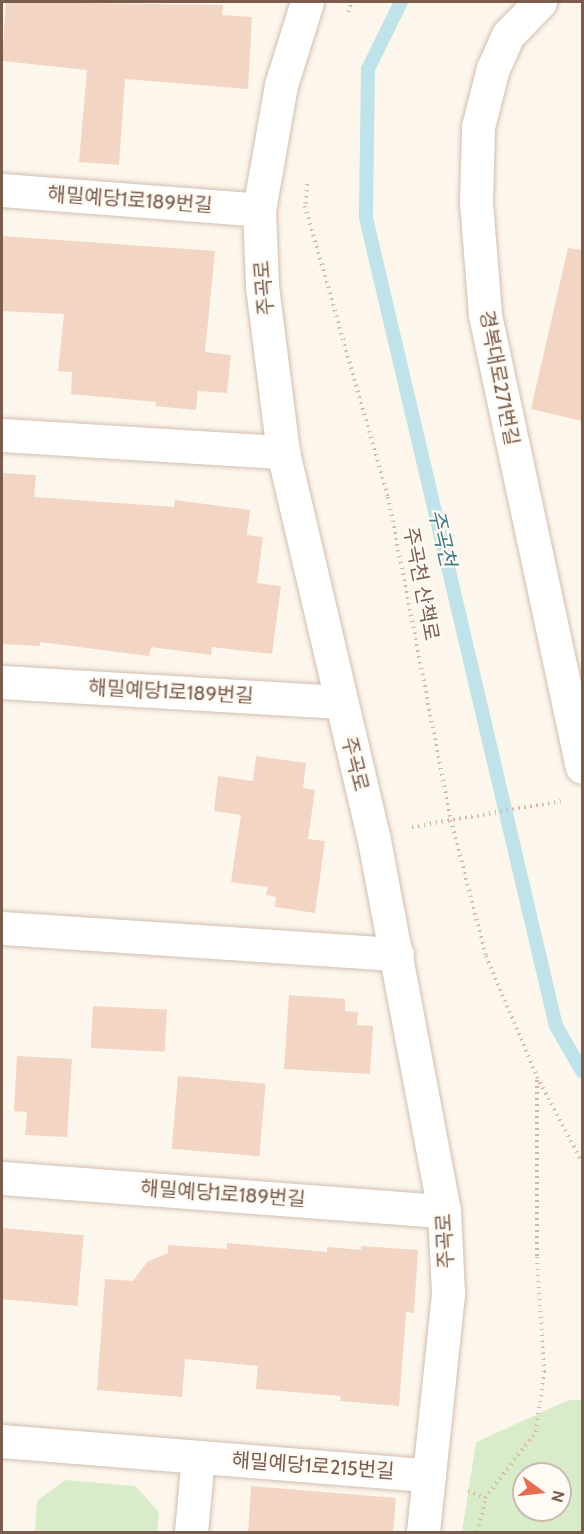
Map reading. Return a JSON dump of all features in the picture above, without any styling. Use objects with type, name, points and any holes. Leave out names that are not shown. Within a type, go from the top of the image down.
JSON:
[{"type":"street","name":"주곡로","points":[[307,2],[281,85],[259,210],[262,285],[283,452],[397,954],[444,1210],[448,1294],[423,1533]]},
{"type":"street","name":"경복대로271번길","points":[[540,2],[508,35],[493,68],[478,127],[476,202],[485,315],[582,767]]},
{"type":"street","name":"해밀예당1로189번길","points":[[2,190],[259,210]]},
{"type":"street","points":[[2,435],[283,452]]},
{"type":"street","name":"해밀예당1로189번길","points":[[2,682],[340,702]]},
{"type":"street","points":[[2,928],[397,954]]},
{"type":"street","name":"해밀예당1로189번길","points":[[2,1178],[444,1210]]},
{"type":"street","name":"해밀예당1로215번길","points":[[2,1441],[429,1475]]},
{"type":"street","points":[[191,1533],[198,1457]]},
{"type":"path","points":[[344,22],[352,2]]},
{"type":"path","name":"주곡천 산책로","points":[[307,172],[305,207],[388,497],[451,820],[486,956],[537,1077],[582,1162]]},
{"type":"path","points":[[451,820],[572,799]]},
{"type":"path","points":[[478,1533],[485,1498],[536,1432],[544,1372],[537,1256],[537,1077]]},
{"type":"path","points":[[429,1475],[485,1498]]},
{"type":"green space","points":[[569,1400],[582,1400],[582,1532],[462,1532],[476,1442]]},
{"type":"green space","points":[[65,1480],[135,1486],[159,1512],[157,1532],[35,1532],[37,1501]]},
{"type":"building","points":[[6,2],[223,5],[222,15],[252,17],[248,89],[125,79],[119,165],[79,162],[87,70],[2,61]]},
{"type":"building","points":[[2,236],[215,251],[205,352],[231,355],[227,393],[198,391],[196,410],[155,406],[156,402],[71,394],[72,372],[58,371],[64,314],[2,311]]},
{"type":"building","points":[[568,248],[582,250],[582,421],[531,409]]},
{"type":"building","points":[[2,473],[36,475],[34,497],[174,507],[175,500],[250,510],[247,535],[263,537],[257,583],[281,586],[272,654],[212,647],[211,655],[151,647],[149,656],[40,642],[40,646],[2,644]]},
{"type":"building","points":[[256,756],[306,763],[303,788],[315,790],[308,839],[325,841],[315,913],[275,907],[276,897],[266,895],[268,887],[231,882],[241,815],[214,811],[218,776],[253,781]]},
{"type":"building","points":[[289,995],[345,999],[345,1011],[358,1012],[357,1025],[373,1026],[370,1074],[284,1069]]},
{"type":"building","points":[[93,1006],[167,1010],[165,1052],[91,1048]]},
{"type":"building","points":[[17,1056],[72,1059],[67,1137],[25,1135],[27,1112],[14,1111]]},
{"type":"building","points":[[178,1076],[266,1084],[259,1156],[172,1149]]},
{"type":"building","points":[[2,1228],[84,1235],[77,1306],[2,1299]]},
{"type":"building","points":[[227,1243],[327,1252],[327,1247],[361,1250],[361,1246],[418,1250],[414,1313],[406,1312],[399,1406],[340,1401],[341,1396],[256,1389],[258,1366],[185,1359],[182,1397],[97,1390],[105,1279],[133,1281],[147,1262],[168,1253],[168,1245],[227,1249]]},
{"type":"building","points":[[251,1486],[396,1498],[393,1533],[248,1533]]},
{"type":"waterway","name":"주곡천","points":[[401,2],[368,69],[366,218],[556,1026],[582,1071]]}]
